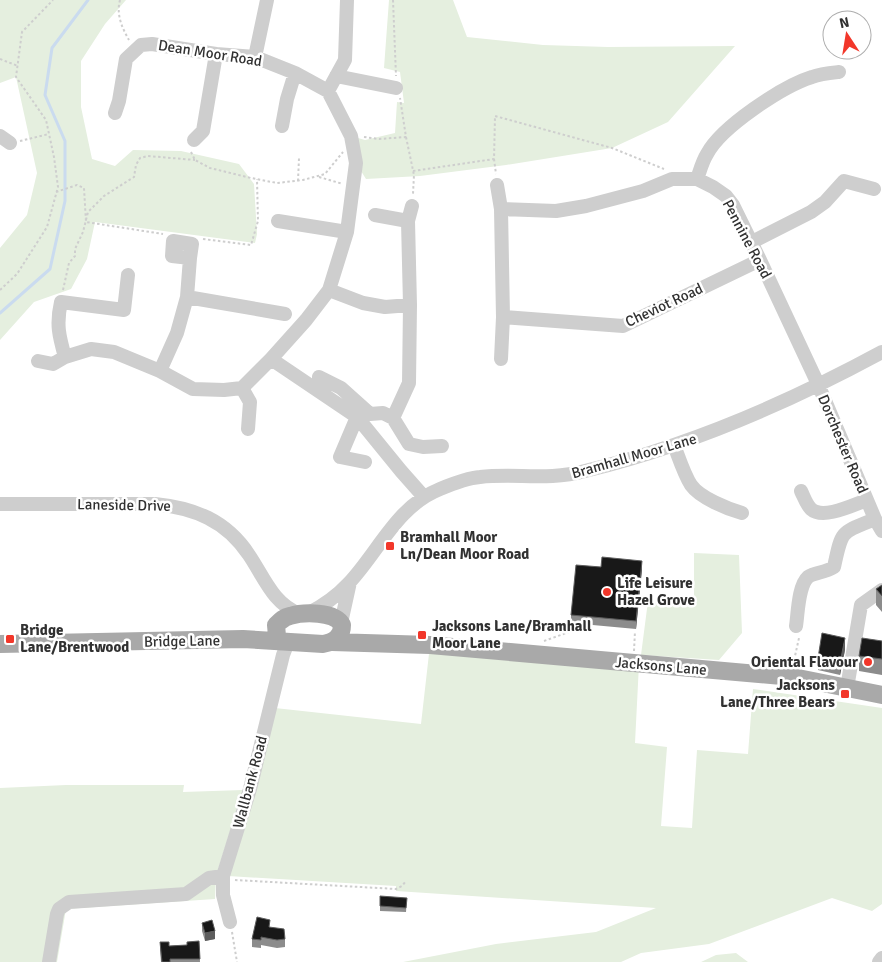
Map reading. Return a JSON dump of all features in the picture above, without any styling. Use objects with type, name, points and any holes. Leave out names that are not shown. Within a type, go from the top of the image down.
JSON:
[{"type":"main road","name":"Jacksons Lane","points":[[303,614],[326,614],[364,635],[439,646]]},
{"type":"main road","points":[[280,634],[282,619],[291,615],[303,614]]},
{"type":"main road","points":[[332,642],[339,637],[342,631],[342,624]]},
{"type":"main road","name":"Jacksons Lane","points":[[280,634],[323,644],[332,642],[439,646],[790,677],[882,695]]},
{"type":"main road","name":"Bridge Lane","points":[[0,644],[243,640],[280,634]]},
{"type":"street","points":[[255,57],[267,0]]},
{"type":"street","points":[[38,362],[53,364],[65,357],[91,349],[114,352],[160,371],[193,389],[224,390],[242,388],[306,320],[328,290],[347,232],[353,187],[356,163],[351,136],[328,91],[345,60],[347,0]]},
{"type":"street","name":"Dean Moor Road","points":[[115,113],[119,101],[126,59],[141,45],[152,44],[216,54],[255,57],[295,73],[328,91]]},
{"type":"street","points":[[194,140],[203,131],[216,54]]},
{"type":"street","points":[[501,209],[556,211],[586,206],[643,191],[672,179],[692,179],[707,154],[723,135],[753,110],[788,88],[813,76],[839,72]]},
{"type":"street","points":[[282,126],[287,98],[295,73]]},
{"type":"street","points":[[336,76],[396,88]]},
{"type":"street","name":"Pennine Road","points":[[692,179],[713,187],[726,196],[733,205],[818,384]]},
{"type":"street","points":[[752,242],[811,212],[825,202],[844,181],[874,189]]},
{"type":"street","points":[[497,185],[501,209],[501,359]]},
{"type":"street","points":[[393,418],[409,383],[408,221],[412,206]]},
{"type":"street","points":[[375,215],[408,221]]},
{"type":"street","points":[[278,221],[347,232]]},
{"type":"street","points":[[160,371],[177,333],[187,297],[190,258]]},
{"type":"street","name":"Cheviot Road","points":[[502,317],[623,326],[760,260]]},
{"type":"street","points":[[65,357],[58,332],[57,316],[60,302],[124,310],[128,274]]},
{"type":"street","points":[[328,290],[364,303],[385,307],[410,305]]},
{"type":"street","points":[[187,297],[285,314]]},
{"type":"street","name":"Bramhall Moor Lane","points":[[303,614],[324,605],[350,582],[383,537],[412,506],[424,497],[439,490],[478,477],[560,477],[674,445],[733,424],[882,352]]},
{"type":"street","points":[[271,359],[357,417],[424,497]]},
{"type":"street","points":[[320,377],[341,388],[370,414],[382,413],[393,418],[409,444],[423,447],[442,446]]},
{"type":"street","name":"Dorchester Road","points":[[818,384],[879,525]]},
{"type":"street","points":[[242,388],[250,402],[248,428]]},
{"type":"street","points":[[357,417],[340,457],[365,462]]},
{"type":"street","points":[[674,445],[693,487],[707,498],[742,514]]},
{"type":"street","points":[[401,471],[412,506]]},
{"type":"street","points":[[801,492],[812,511],[822,514],[867,500]]},
{"type":"street","name":"Laneside Drive","points":[[0,504],[155,504],[178,506],[201,514],[220,524],[233,535],[248,554],[271,592],[290,610],[303,614]]},
{"type":"street","points":[[796,626],[802,586],[809,577],[827,572],[834,567],[841,536],[848,530],[879,525]]},
{"type":"street","name":"Bramhall Moor Lane","points":[[342,624],[350,582]]},
{"type":"street","points":[[847,688],[861,604],[882,590]]},
{"type":"street","name":"Laneside Drive","points":[[271,592],[280,634]]},
{"type":"street","name":"Wallbank Road","points":[[230,922],[223,895],[223,878],[250,789],[283,655],[280,634]]},
{"type":"street","points":[[49,962],[59,908],[69,902],[186,894],[209,878],[223,878]]},
{"type":"street","points":[[879,962],[882,958]]},
{"type":"path","points":[[0,290],[17,274],[47,227],[58,192],[54,157],[46,120],[16,77],[22,32],[54,0]]},
{"type":"path","points":[[120,0],[120,22],[135,49]]},
{"type":"path","points":[[393,0],[396,88],[413,171],[412,206]]},
{"type":"path","points":[[0,59],[18,66]]},
{"type":"path","points":[[497,185],[494,159],[495,116],[612,148],[692,179]]},
{"type":"path","points":[[5,140],[49,134]]},
{"type":"path","points":[[60,302],[69,263],[75,256],[75,249],[88,212],[96,202],[112,189],[134,176],[136,165],[140,158],[148,156],[195,160],[210,168],[277,182],[325,174],[340,157],[351,136],[379,139],[406,137]]},
{"type":"path","points":[[194,140],[191,152],[195,160]]},
{"type":"path","points":[[298,180],[299,158]]},
{"type":"path","points":[[413,171],[494,159]]},
{"type":"path","points":[[317,176],[353,187]]},
{"type":"path","points":[[202,239],[251,245],[258,221],[257,179]]},
{"type":"path","points":[[58,192],[77,185],[84,188],[86,222]]},
{"type":"path","points":[[86,222],[167,235]]},
{"type":"path","points":[[790,677],[801,629],[796,626]]},
{"type":"path","points":[[541,642],[569,632],[577,627]]},
{"type":"path","points":[[634,656],[636,631]]},
{"type":"path","points":[[223,878],[396,889],[402,886],[406,880]]},
{"type":"path","points":[[230,922],[237,962]]},
{"type":"green space","points":[[0,0],[126,0],[105,24],[81,61],[81,107],[92,159],[115,166],[133,150],[181,151],[239,164],[254,184],[257,234],[255,243],[95,222],[87,259],[71,289],[34,302],[0,340],[0,248],[27,215],[37,173],[16,77],[0,83]]},
{"type":"green space","points":[[389,0],[453,0],[467,37],[543,45],[608,47],[735,46],[668,122],[612,148],[506,165],[420,176],[366,179],[356,163],[351,136],[365,140],[395,133],[397,102],[404,103],[400,72],[384,68]]},
{"type":"green space","points":[[694,553],[739,555],[742,633],[719,660],[641,655],[648,601],[694,606]]},
{"type":"green space","points":[[430,645],[639,664],[635,743],[667,747],[661,826],[692,828],[697,750],[748,754],[753,689],[882,708],[882,904],[872,911],[832,898],[709,944],[641,953],[621,962],[403,962],[496,944],[596,932],[656,908],[396,891],[396,886],[228,876],[275,708],[421,724]]},
{"type":"green space","points":[[66,785],[184,785],[183,792],[243,790],[216,876],[215,899],[66,909],[57,962],[0,962],[0,788]]},
{"type":"green space","points":[[736,953],[748,962],[701,962],[716,955]]},
{"type":"building","name":"Life Leisure Hazel Grove","points":[[602,557],[642,561],[636,621],[571,615],[576,565],[601,567]]},
{"type":"building","points":[[882,585],[882,596],[876,589]]},
{"type":"building","points":[[822,633],[845,638],[840,663],[818,658]]},
{"type":"building","points":[[862,638],[882,641],[882,659],[859,656]]},
{"type":"building","points":[[380,896],[407,898],[406,908],[380,906]]},
{"type":"building","points":[[257,917],[270,920],[269,927],[284,929],[285,939],[277,940],[261,937],[261,940],[252,939]]},
{"type":"building","points":[[212,920],[215,931],[205,933],[202,923]]},
{"type":"building","points":[[199,941],[200,959],[170,959],[170,962],[162,962],[160,942],[169,942],[169,946],[187,945],[187,942]]},
{"type":"waterway","points":[[0,313],[50,269],[65,201],[65,141],[45,95],[52,48],[88,0]]},
{"type":"place","name":"Bramhall Moor Ln/Dean Moor Road","points":[[390,546]]},
{"type":"place","name":"Life Leisure Hazel Grove","points":[[607,592]]},
{"type":"place","name":"Jacksons Lane/Bramhall Moor Lane","points":[[422,635]]},
{"type":"place","name":"Bridge Lane/Brentwood","points":[[10,639]]},
{"type":"place","name":"Oriental Flavour","points":[[868,662]]},
{"type":"place","name":"Jacksons Lane/Three Bears","points":[[845,694]]}]
